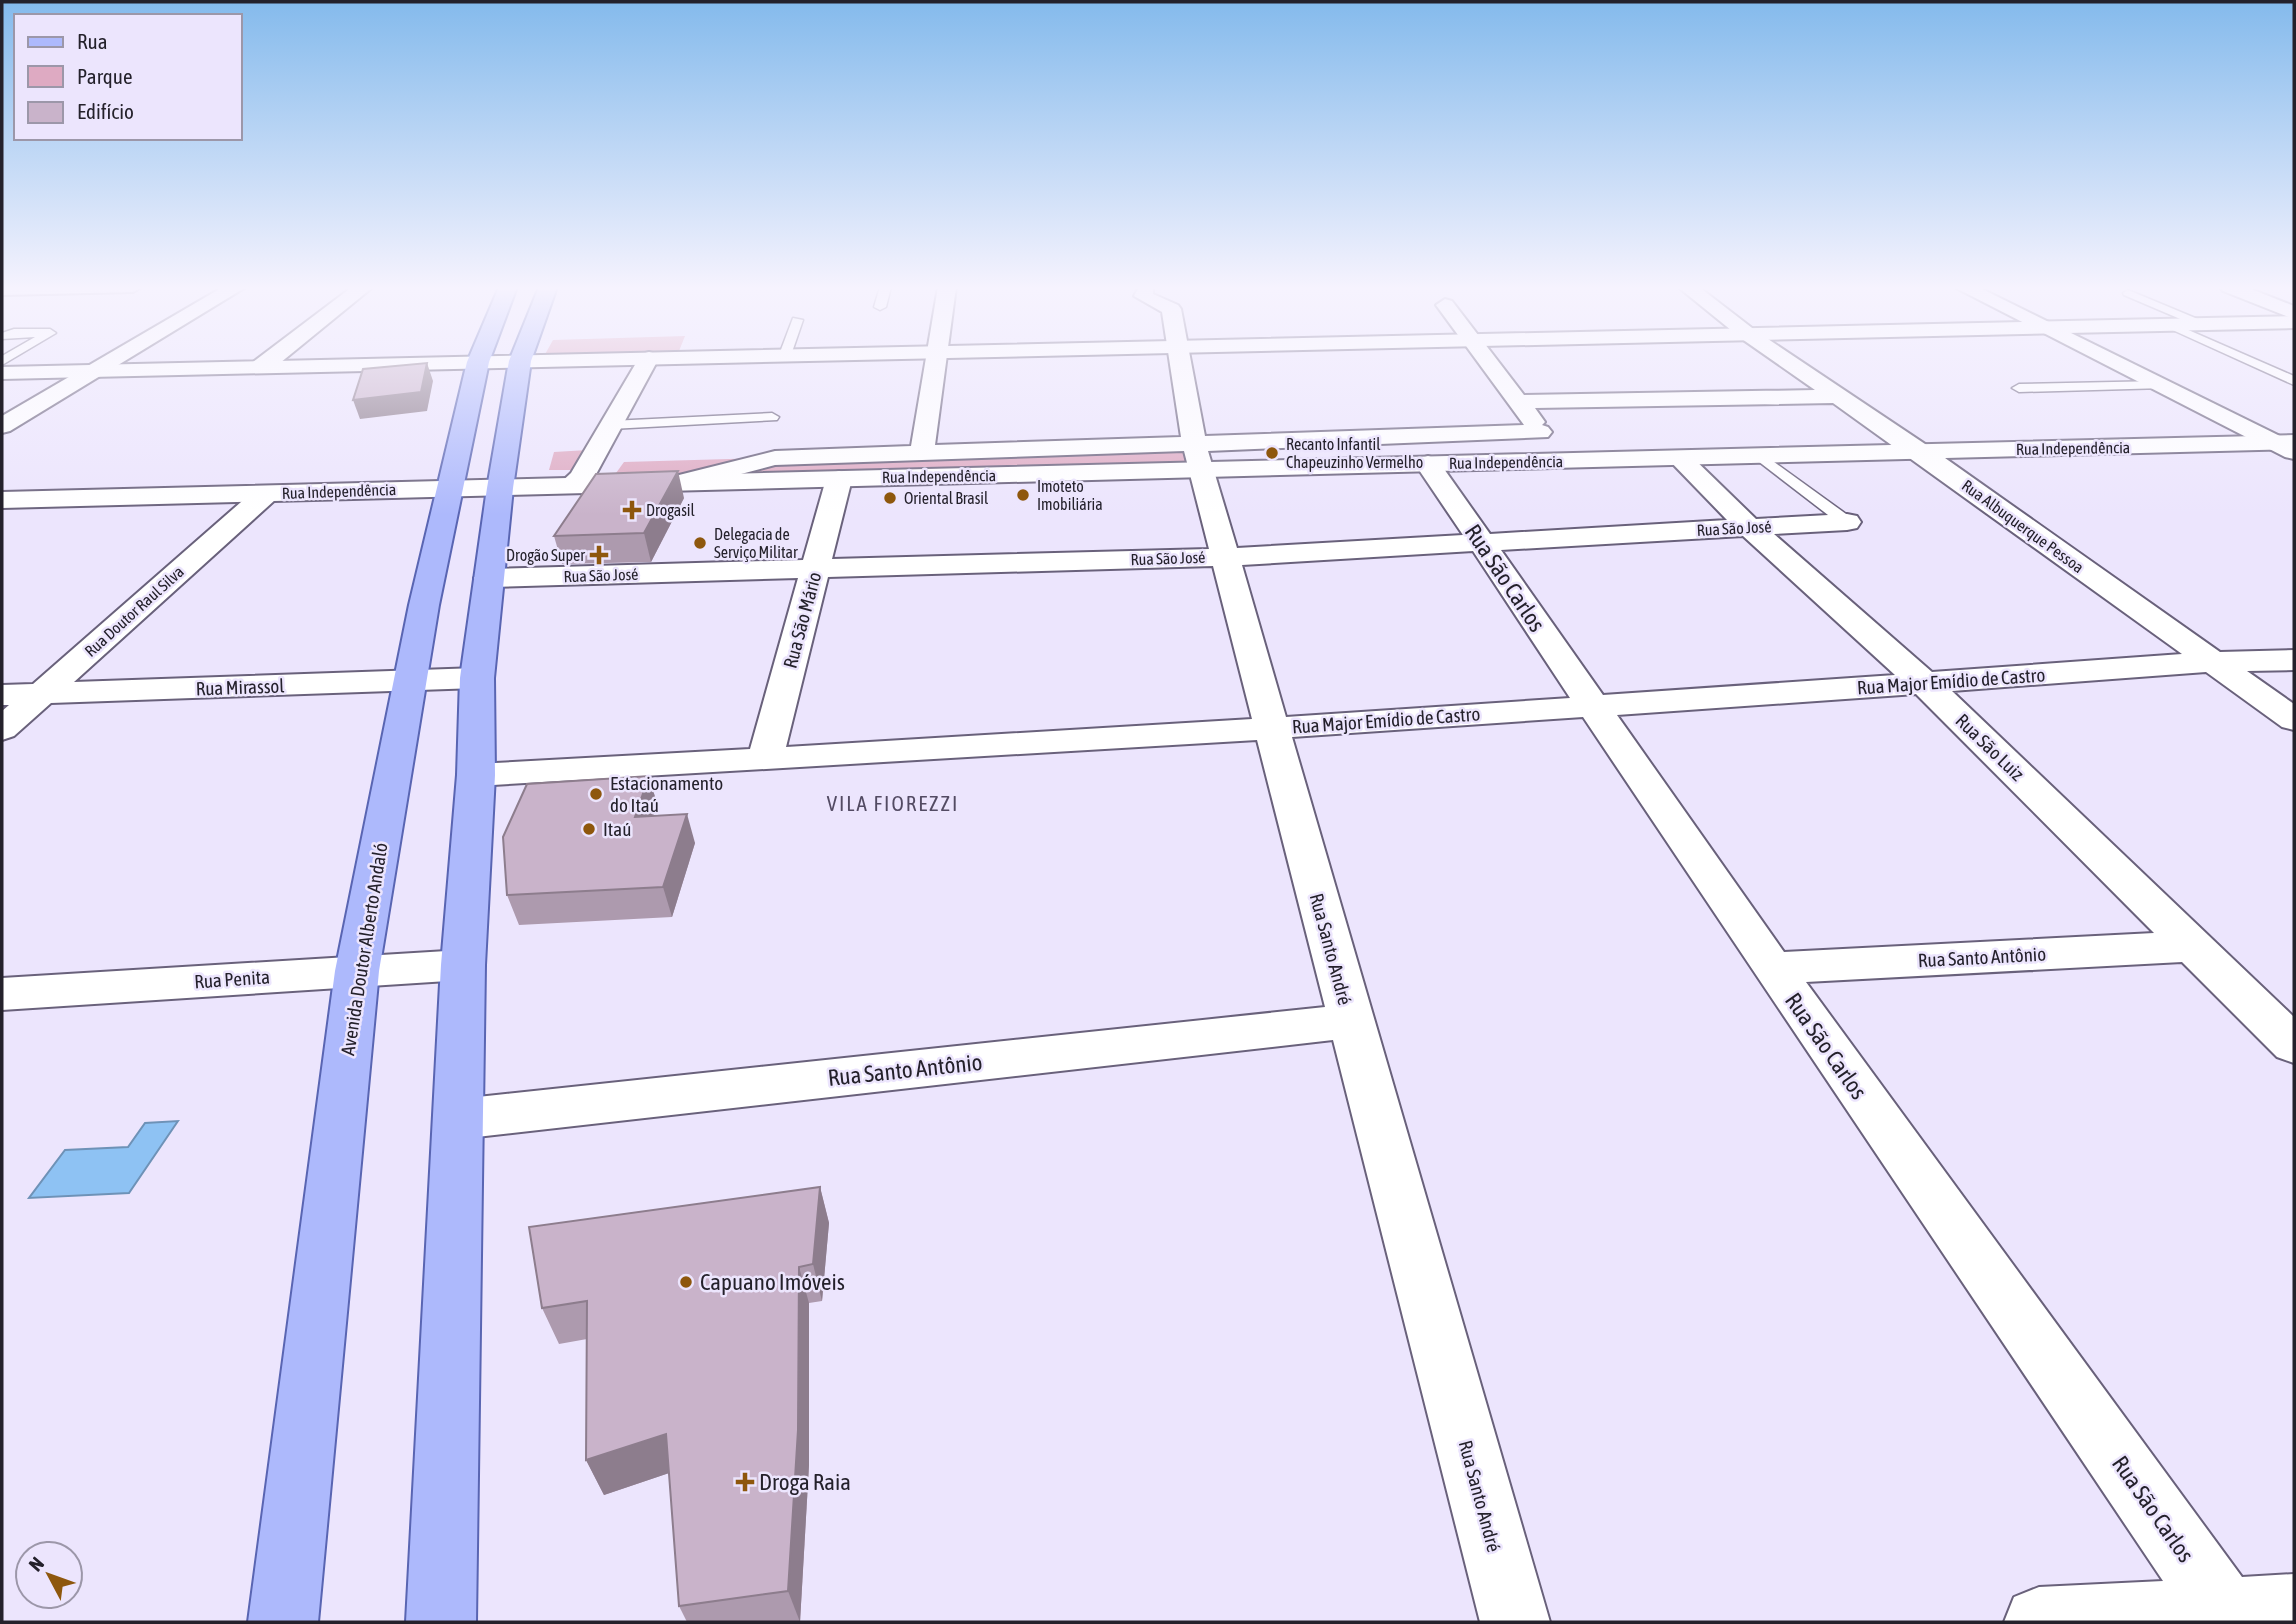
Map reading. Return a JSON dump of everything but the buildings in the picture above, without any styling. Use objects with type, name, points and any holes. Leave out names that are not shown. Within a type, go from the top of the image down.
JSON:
[{"type":"main road","name":"Avenida Doutor Alberto Andaló","points":[[441,1622],[460,1119],[463,965],[477,775],[477,678],[500,488],[499,363]]},
{"type":"main road","name":"Avenida Doutor Alberto Andaló","points":[[283,1622],[357,971],[424,605],[452,488],[499,363]]},
{"type":"street","points":[[2,426],[109,363]]},
{"type":"street","points":[[261,367],[266,363]]},
{"type":"street","points":[[2,373],[462,363]]},
{"type":"street","points":[[570,486],[581,478],[646,363]]},
{"type":"street","points":[[922,454],[935,363]]},
{"type":"street","name":"Rua Santo André","points":[[1180,363],[1198,456],[1270,727],[1515,1622]]},
{"type":"street","points":[[1486,363],[1561,461]]},
{"type":"street","name":"Rua Albuquerque Pessoa","points":[[1789,363],[1919,452],[2294,720]]},
{"type":"street","points":[[2116,363],[2288,446]]},
{"type":"street","points":[[1517,402],[1837,396]]},
{"type":"street","name":"Rua Independência","points":[[2,500],[839,479],[1540,432]]},
{"type":"street","name":"Rua Independência","points":[[676,483],[775,458],[922,454],[1198,456],[1428,464],[2288,446]]},
{"type":"street","name":"Rua São Luiz","points":[[1679,458],[1750,527],[1924,683],[2294,1045]]},
{"type":"street","name":"Rua São Carlos","points":[[1428,464],[1591,707],[1772,968],[2228,1616]]},
{"type":"street","name":"Rua São Mário","points":[[765,760],[839,479]]},
{"type":"street","name":"Rua Doutor Raul Silva","points":[[2,729],[266,494]]},
{"type":"street","name":"Rua São José","points":[[489,578],[1225,557],[1847,522]]},
{"type":"street","name":"Rua Major Emídio de Castro","points":[[477,775],[765,760],[1591,707],[2213,662],[2294,660]]},
{"type":"street","name":"Rua Mirassol","points":[[2,695],[477,678]]},
{"type":"street","name":"Rua Santo Antônio","points":[[1772,968],[2193,946]]},
{"type":"street","name":"Rua Penita","points":[[2,993],[463,965]]},
{"type":"street","name":"Rua Santo Antônio","points":[[460,1119],[1351,1020]]},
{"type":"street","points":[[2039,1622],[2228,1616],[2294,1609]]},
{"type":"lane","points":[[2254,363],[2294,381]]},
{"type":"lane","points":[[2019,388],[2160,385]]},
{"type":"lane","points":[[611,425],[772,417]]},
{"type":"lane","points":[[1759,456],[1847,522]]},
{"type":"green space","points":[[1193,445],[1202,467],[695,480],[773,460]]},
{"type":"green space","points":[[588,450],[573,470],[549,470],[554,452]]},
{"type":"green space","points":[[764,458],[682,478],[611,480],[624,462]]},
{"type":"water","points":[[178,1121],[129,1193],[29,1198],[65,1150],[128,1147],[145,1123]]},
{"type":"place","name":"Recanto Infantil Chapeuzinho Vermelho","points":[[1272,453]]},
{"type":"place","name":"Imoteto Imobiliária","points":[[1023,495]]},
{"type":"place","name":"Oriental Brasil","points":[[890,498]]},
{"type":"place","name":"Drogasil","points":[[632,510]]},
{"type":"place","name":"Delegacia de Serviço Militar","points":[[700,543]]},
{"type":"place","name":"Drogão Super","points":[[599,555]]},
{"type":"place","name":"Estacionamento do Itaú","points":[[596,794]]},
{"type":"place","name":"Itaú","points":[[589,829]]},
{"type":"place","name":"Capuano Imóveis","points":[[686,1282]]},
{"type":"place","name":"Droga Raia","points":[[745,1482]]},
{"type":"district","name":"VILA FIOREZZI","points":[[893,803]]}]
